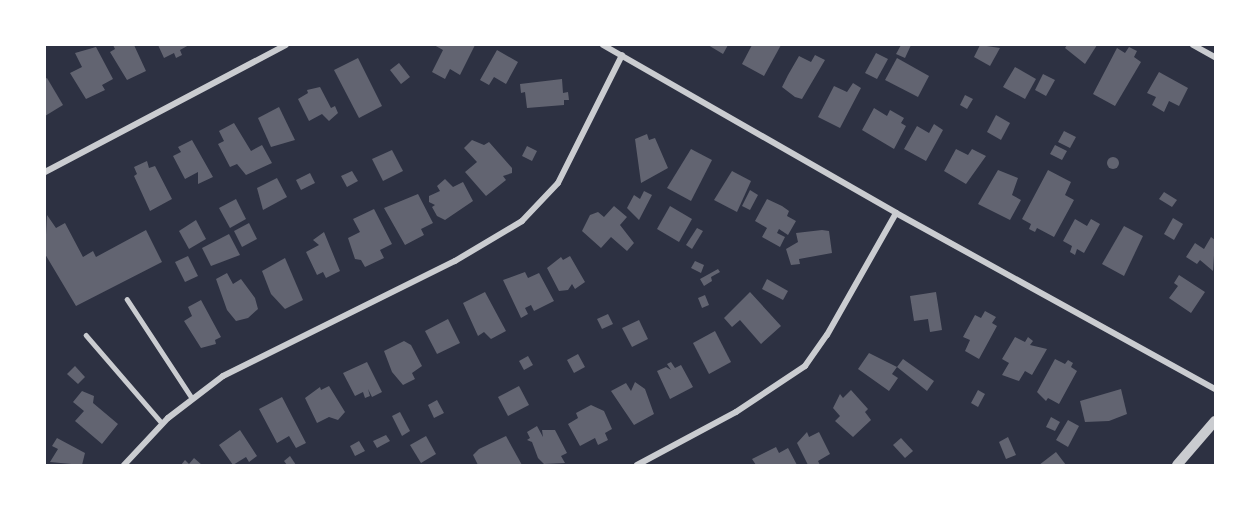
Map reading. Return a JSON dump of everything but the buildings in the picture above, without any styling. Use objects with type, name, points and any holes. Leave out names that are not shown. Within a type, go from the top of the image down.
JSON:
[{"type":"street","points":[[45,172],[286,45]]},
{"type":"street","points":[[603,45],[896,213],[1215,389]]},
{"type":"street","points":[[1193,45],[1215,57]]},
{"type":"street","points":[[124,465],[162,423],[192,398],[243,366],[455,261],[522,221],[558,183],[622,55]]},
{"type":"street","points":[[638,465],[736,412],[805,366],[827,335],[896,213]]},
{"type":"street","points":[[1177,465],[1215,421]]},
{"type":"lane","points":[[127,299],[192,398]]},
{"type":"lane","points":[[86,335],[162,423]]}]
